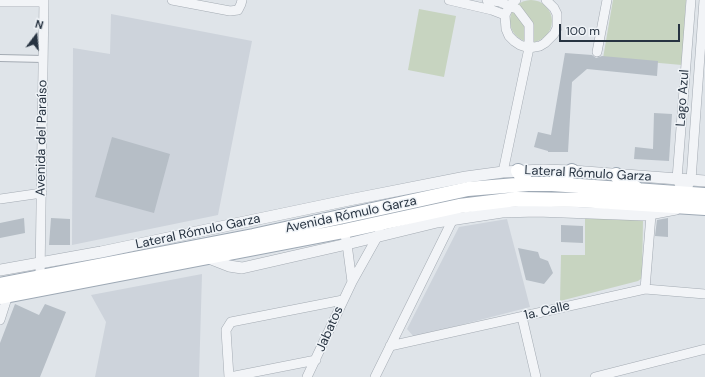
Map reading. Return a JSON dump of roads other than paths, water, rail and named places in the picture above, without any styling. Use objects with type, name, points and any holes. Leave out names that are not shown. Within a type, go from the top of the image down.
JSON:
[{"type":"main road","points":[[518,171],[528,184]]},
{"type":"main road","points":[[552,184],[572,172]]},
{"type":"main road","points":[[616,175],[639,190]]},
{"type":"main road","name":"Avenida Rómulo Garza","points":[[3,295],[40,270],[253,236],[468,189],[528,184],[552,184],[639,190],[684,200],[705,208]]},
{"type":"main road","name":"Avenida Rómulo Garza","points":[[3,295],[206,256],[345,237],[384,222],[457,212],[517,198],[580,200],[684,200],[705,195]]},
{"type":"street","points":[[172,0],[230,11],[238,10],[242,0]]},
{"type":"street","points":[[449,0],[492,10],[505,15]]},
{"type":"street","points":[[487,0],[513,3],[530,25],[529,48],[503,172]]},
{"type":"street","points":[[597,52],[607,0]]},
{"type":"street","name":"Lago Azul","points":[[677,180],[691,0]]},
{"type":"street","name":"Lago Azul","points":[[684,200],[691,180],[702,54],[704,0]]},
{"type":"street","points":[[0,2],[44,1]]},
{"type":"street","name":"Avenida del Paraíso","points":[[40,270],[44,1]]},
{"type":"street","points":[[513,3],[505,15],[506,29],[509,36],[520,45],[529,48],[546,43],[554,34],[558,21],[554,8],[549,1]]},
{"type":"street","points":[[687,51],[702,54]]},
{"type":"street","points":[[0,58],[43,59]]},
{"type":"street","name":"Lateral Rómulo Garza","points":[[0,270],[40,270],[206,230],[466,177],[503,172],[572,172],[705,181]]},
{"type":"street","points":[[352,282],[345,237],[378,237],[457,212],[515,211],[650,215],[684,200],[677,180]]},
{"type":"street","points":[[0,199],[42,193]]},
{"type":"street","points":[[375,377],[457,212]]},
{"type":"street","points":[[645,289],[650,215]]},
{"type":"street","name":"Jabatos","points":[[307,377],[343,300],[378,237],[384,222]]},
{"type":"street","name":"1a. Calle","points":[[390,346],[645,289],[705,294]]},
{"type":"street","points":[[0,320],[3,295]]},
{"type":"street","points":[[316,360],[229,377],[226,330],[228,325],[233,321],[343,300]]},
{"type":"street","points":[[522,317],[536,377]]},
{"type":"street","points":[[595,377],[705,349]]}]
